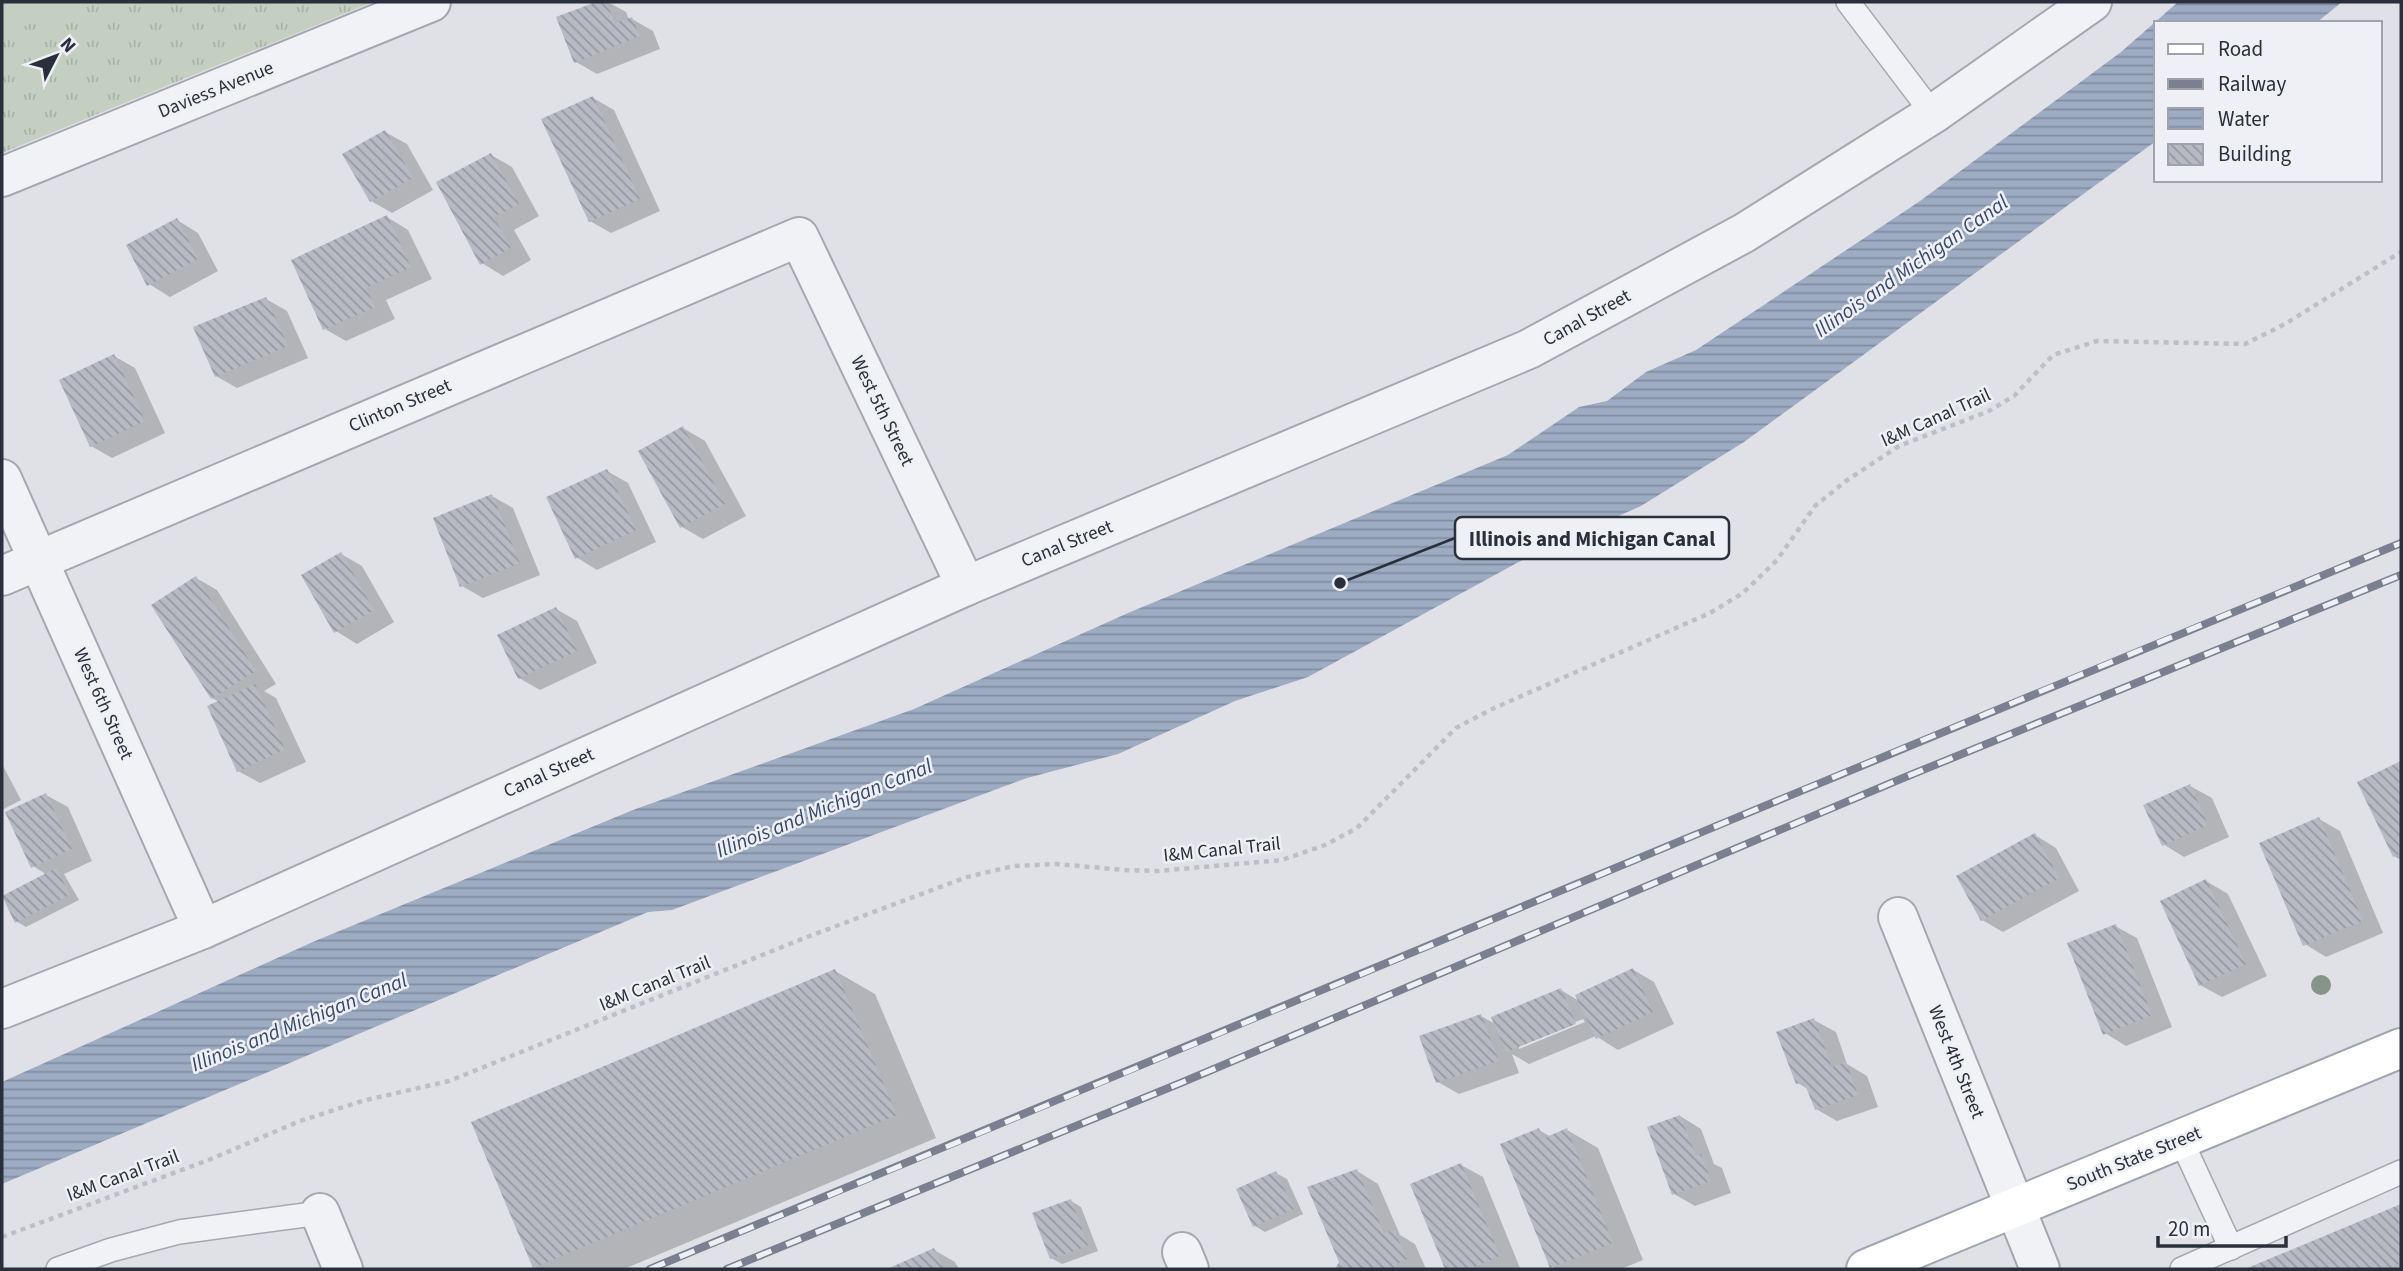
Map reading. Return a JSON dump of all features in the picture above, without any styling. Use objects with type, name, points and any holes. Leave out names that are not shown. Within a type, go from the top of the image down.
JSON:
[{"type":"main road","name":"South State Street","points":[[1867,1269],[2401,1048]]},
{"type":"street","name":"Daviess Avenue","points":[[2,177],[431,2]]},
{"type":"street","name":"Canal Street","points":[[2,1009],[203,929],[965,586],[1530,349],[1744,233],[1933,114],[2092,2]]},
{"type":"street","name":"West 5th Street","points":[[799,237],[965,586]]},
{"type":"street","name":"Clinton Street","points":[[2,576],[799,237]]},
{"type":"street","name":"West 6th Street","points":[[2,479],[203,929]]},
{"type":"street","name":"West 4th Street","points":[[1898,917],[2040,1269]]},
{"type":"street","points":[[320,1213],[343,1269]]},
{"type":"lane","points":[[1848,2],[1933,114]]},
{"type":"lane","points":[[2181,1140],[2231,1248]]},
{"type":"lane","points":[[2182,1269],[2401,1172]]},
{"type":"lane","points":[[58,1269],[111,1250],[179,1232],[320,1213]]},
{"type":"path","name":"I&M Canal Trail","points":[[2,1237],[211,1159],[300,1121],[362,1101],[450,1081],[807,937],[967,877],[1014,866],[1057,864],[1158,871],[1241,864],[1282,860],[1325,845],[1357,828],[1456,727],[1710,613],[1743,593],[1777,561],[1815,506],[1846,481],[1899,446],[1989,411],[2014,396],[2053,355],[2097,341],[2245,344],[2285,324],[2401,252]]},
{"type":"green space","points":[[2,2],[373,2],[2,153]]},
{"type":"green space","points":[[2,2],[88,2],[2,35]]},
{"type":"water","name":"Illinois and Michigan Canal","points":[[2178,2],[2342,2],[2318,21],[2156,21]]},
{"type":"water","name":"Illinois and Michigan Canal","points":[[2154,23],[2154,142],[1744,442],[1641,506],[1535,553],[1308,677],[1235,701],[1118,754],[1027,778],[672,910],[648,912],[2,1184],[2,1082],[315,941],[633,810],[914,709],[1128,613],[1508,455],[1579,407],[1607,401],[1646,372],[1696,350],[1920,201],[2121,52]]},
{"type":"building","points":[[596,2],[606,2],[615,23],[632,17],[640,36],[574,63],[556,17]]},
{"type":"building","points":[[593,96],[640,199],[589,222],[541,119]]},
{"type":"building","points":[[385,130],[413,178],[370,202],[342,154]]},
{"type":"building","points":[[491,153],[519,204],[494,217],[511,248],[480,265],[436,182]]},
{"type":"building","points":[[387,215],[411,267],[366,288],[375,307],[323,330],[291,260]]},
{"type":"building","points":[[177,218],[198,259],[147,286],[126,245]]},
{"type":"building","points":[[266,297],[288,346],[215,377],[193,327]]},
{"type":"building","points":[[114,354],[145,421],[90,447],[59,380]]},
{"type":"building","points":[[683,426],[725,504],[680,528],[638,451]]},
{"type":"building","points":[[607,469],[636,530],[575,559],[546,497]]},
{"type":"building","points":[[492,494],[520,563],[460,587],[433,518]]},
{"type":"building","points":[[341,552],[374,610],[334,633],[301,575]]},
{"type":"building","points":[[196,576],[256,671],[211,699],[151,605]]},
{"type":"building","points":[[556,607],[577,651],[518,679],[497,635]]},
{"type":"building","points":[[255,684],[285,749],[237,772],[207,706]]},
{"type":"building","points":[[2401,761],[2401,853],[2393,857],[2357,782]]},
{"type":"building","points":[[2190,784],[2208,825],[2162,846],[2143,805]]},
{"type":"building","points":[[46,793],[72,849],[31,868],[5,812]]},
{"type":"building","points":[[2319,817],[2363,921],[2303,946],[2259,843]]},
{"type":"building","points":[[2035,833],[2059,878],[1981,921],[1956,876]]},
{"type":"building","points":[[56,868],[70,895],[15,923],[2,896]]},
{"type":"building","points":[[2206,879],[2246,964],[2199,986],[2160,901]]},
{"type":"building","points":[[2116,924],[2152,1015],[2103,1035],[2067,943]]},
{"type":"building","points":[[1633,968],[1653,1012],[1596,1039],[1575,995]]},
{"type":"building","points":[[835,969],[897,1115],[533,1268],[471,1122]]},
{"type":"building","points":[[1561,988],[1576,1024],[1506,1052],[1491,1017]]},
{"type":"building","points":[[1481,1014],[1499,1061],[1436,1083],[1419,1036]]},
{"type":"building","points":[[1814,1018],[1832,1067],[1846,1062],[1858,1095],[1815,1110],[1804,1082],[1796,1084],[1776,1032]]},
{"type":"building","points":[[1680,1115],[1696,1156],[1701,1154],[1711,1181],[1672,1195],[1647,1127]]},
{"type":"building","points":[[1539,1128],[1542,1139],[1567,1128],[1613,1243],[1550,1268],[1500,1144]]},
{"type":"building","points":[[1461,1163],[1500,1256],[1469,1269],[1445,1269],[1410,1184]]},
{"type":"building","points":[[1357,1169],[1384,1233],[1394,1230],[1407,1259],[1397,1264],[1399,1269],[1335,1269],[1339,1262],[1307,1187]]},
{"type":"building","points":[[1276,1171],[1294,1209],[1253,1227],[1236,1189]]},
{"type":"building","points":[[1071,1199],[1088,1246],[1050,1259],[1032,1213]]},
{"type":"building","points":[[2401,1204],[2401,1263],[2387,1269],[2245,1269]]},
{"type":"building","points":[[934,1248],[944,1269],[887,1269]]},
{"type":"railway","points":[[650,1269],[2401,543]]},
{"type":"railway","points":[[727,1269],[1183,1082],[1903,778],[2401,575]]},
{"type":"place","name":"Illinois and Michigan Canal","points":[[1340,583]]}]
